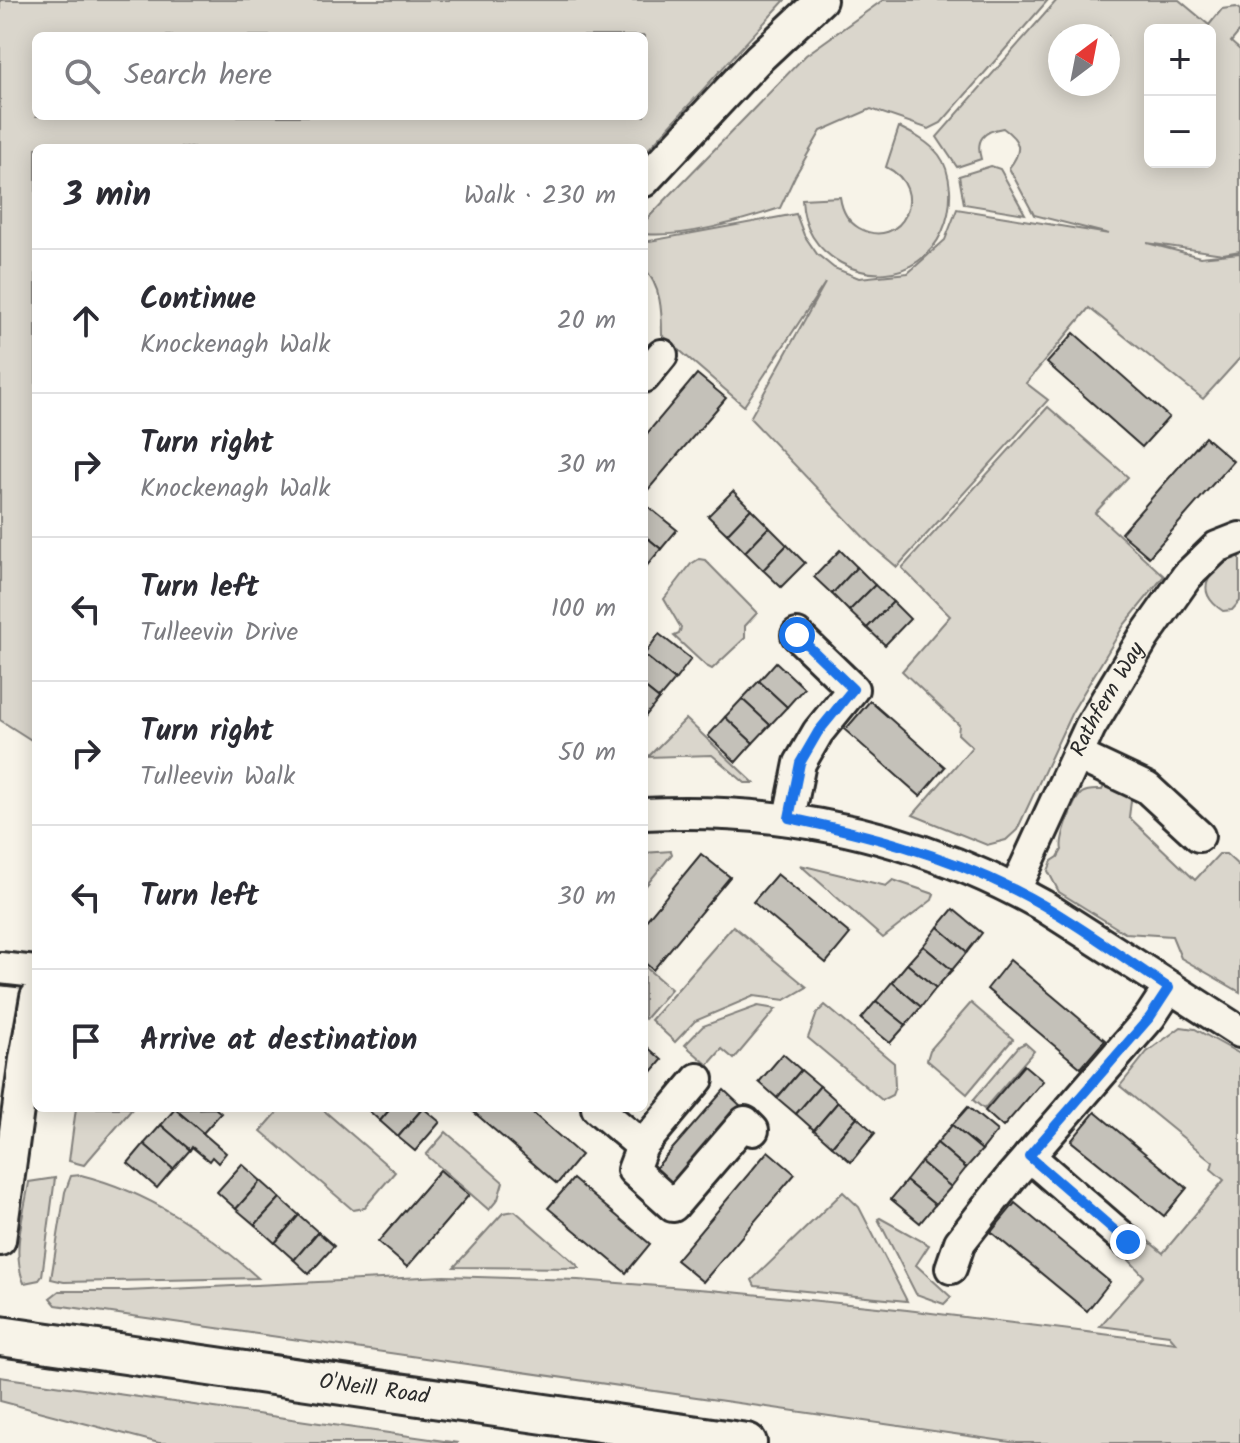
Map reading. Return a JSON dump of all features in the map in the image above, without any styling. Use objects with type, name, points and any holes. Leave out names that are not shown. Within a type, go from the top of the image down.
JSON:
[{"type":"main road","name":"O'Neill Road","points":[[0,1336],[747,1443]]},
{"type":"street","points":[[648,177],[758,59],[821,0]]},
{"type":"street","name":"Rathfern Way","points":[[1015,890],[1090,727],[1144,637],[1187,576],[1217,547],[1240,538]]},
{"type":"street","points":[[789,818],[800,763],[818,732],[853,689],[797,635]]},
{"type":"street","points":[[1077,755],[1147,788],[1199,836]]},
{"type":"street","points":[[648,814],[690,811],[789,818],[855,831],[924,852],[1015,890],[1094,937],[1240,1032]]},
{"type":"street","points":[[0,968],[32,972]]},
{"type":"street","points":[[951,1268],[960,1242],[1029,1156],[1140,1029],[1169,988]]},
{"type":"street","points":[[0,1240],[32,1020]]},
{"type":"street","points":[[698,1079],[642,1146],[633,1170],[673,1206],[745,1122],[753,1130]]},
{"type":"street","points":[[602,1112],[642,1146]]},
{"type":"street","points":[[1029,1156],[1128,1242]]},
{"type":"shaded area","points":[[0,0],[785,0],[648,150],[648,144],[32,144],[32,740],[0,720]]},
{"type":"shaded area","points":[[883,0],[1048,0],[941,123],[929,129],[871,109],[821,131],[780,208],[695,231],[648,234],[648,218],[806,55]]},
{"type":"shaded area","points":[[1057,0],[1179,0],[1208,24],[1144,24],[1144,168],[1216,168],[1216,24],[1210,24],[1222,9],[1236,7],[1240,10],[1240,31],[1231,42],[1240,50],[1240,251],[1223,254],[1147,243],[1200,257],[1240,253],[1240,358],[1203,399],[1089,308],[1026,383],[1048,400],[897,567],[871,545],[750,418],[825,283],[744,406],[662,335],[661,308],[648,273],[648,241],[796,214],[804,235],[817,254],[834,268],[859,278],[908,273],[945,240],[957,209],[1109,234],[1034,215],[1009,168],[1018,146],[1014,137],[1003,128],[991,131],[980,141],[981,159],[957,167],[937,137]]},
{"type":"shaded area","points":[[899,127],[926,142],[941,159],[950,185],[949,212],[932,248],[918,261],[901,270],[882,273],[862,271],[841,263],[818,244],[808,228],[802,199],[840,197],[851,222],[874,233],[888,232],[899,225],[906,215],[909,202],[907,189],[900,177],[886,167]]},
{"type":"shaded area","points":[[991,166],[1000,169],[1025,214],[964,204],[959,176]]},
{"type":"shaded area","points":[[1048,407],[1128,477],[1095,513],[1164,576],[1124,625],[1072,712],[1017,830],[1006,840],[987,845],[913,815],[972,747],[958,734],[959,725],[902,671],[950,616],[902,568]]},
{"type":"shaded area","points":[[1240,555],[1240,601],[1232,610],[1223,611],[1213,603],[1206,587],[1214,572]]},
{"type":"shaded area","points":[[699,559],[705,560],[757,613],[745,626],[745,638],[712,669],[674,636],[679,634],[681,628],[664,599],[691,564]]},
{"type":"shaded area","points":[[686,719],[754,783],[745,783],[712,755],[648,757]]},
{"type":"shaded area","points":[[1105,784],[1129,795],[1129,817],[1195,880],[1219,854],[1226,854],[1240,867],[1240,992],[1181,958],[1172,936],[1125,933],[1059,892],[1048,871],[1062,850],[1071,811],[1082,793],[1102,790]]},
{"type":"shaded area","points":[[671,851],[672,854],[648,883],[648,853]]},
{"type":"shaded area","points":[[800,865],[886,886],[893,880],[934,894],[932,900],[883,938]]},
{"type":"shaded area","points":[[733,926],[807,987],[785,1000],[754,996],[695,1021],[675,1042],[651,1020]]},
{"type":"shaded area","points":[[648,969],[671,989],[648,1016]]},
{"type":"shaded area","points":[[971,1003],[1013,1039],[967,1094],[927,1060],[930,1050]]},
{"type":"shaded area","points":[[825,1005],[894,1063],[895,1087],[892,1095],[882,1100],[808,1038],[817,1013]]},
{"type":"shaded area","points":[[758,1006],[776,1009],[734,1059],[722,1049],[708,1065],[685,1045],[703,1026]]},
{"type":"shaded area","points":[[1181,1027],[1195,1029],[1240,1054],[1240,1443],[1017,1443],[56,1305],[50,1298],[59,1291],[127,1291],[444,1276],[578,1280],[907,1310],[1176,1343],[1169,1335],[1100,1326],[1144,1276],[1129,1260],[1147,1240],[1163,1253],[1224,1180],[1211,1169],[1213,1162],[1120,1086],[1147,1052]]},
{"type":"shaded area","points":[[1025,1043],[1034,1051],[984,1109],[973,1100],[1019,1046]]},
{"type":"shaded area","points":[[75,1112],[130,1112],[84,1165],[69,1161]]},
{"type":"shaded area","points":[[278,1112],[326,1112],[395,1172],[364,1208],[353,1210],[261,1131]]},
{"type":"shaded area","points":[[446,1132],[503,1182],[498,1199],[489,1210],[426,1155]]},
{"type":"shaded area","points":[[81,1175],[130,1192],[176,1215],[218,1244],[258,1278],[64,1282],[51,1279],[65,1192],[71,1176]]},
{"type":"shaded area","points":[[55,1178],[42,1276],[39,1280],[24,1283],[19,1246],[29,1182]]},
{"type":"shaded area","points":[[843,1192],[859,1207],[907,1301],[755,1286],[752,1280]]},
{"type":"shaded area","points":[[515,1211],[579,1268],[454,1267],[503,1213]]},
{"type":"shaded area","points":[[880,1218],[929,1245],[916,1265],[951,1297],[944,1304],[916,1294]]},
{"type":"shaded area","points":[[0,1377],[458,1443],[159,1443],[0,1401]]},
{"type":"building","points":[[1074,333],[1169,417],[1142,447],[1047,363]]},
{"type":"building","points":[[697,374],[726,398],[648,490],[648,432]]},
{"type":"building","points":[[1205,437],[1233,461],[1149,557],[1121,533]]},
{"type":"building","points":[[733,491],[751,509],[727,534],[708,516]]},
{"type":"building","points":[[648,507],[677,530],[661,549],[648,538]]},
{"type":"building","points":[[751,509],[769,527],[745,552],[727,534]]},
{"type":"building","points":[[769,527],[787,545],[763,570],[745,552]]},
{"type":"building","points":[[648,538],[661,549],[648,564]]},
{"type":"building","points":[[787,545],[805,563],[781,587],[763,570]]},
{"type":"building","points":[[840,550],[857,567],[832,594],[814,577]]},
{"type":"building","points":[[857,567],[875,585],[849,611],[832,594]]},
{"type":"building","points":[[875,585],[893,602],[867,628],[849,611]]},
{"type":"building","points":[[893,602],[910,619],[885,645],[867,628]]},
{"type":"building","points":[[659,634],[691,659],[675,680],[648,658],[648,649]]},
{"type":"building","points":[[648,658],[675,680],[659,699],[648,690]]},
{"type":"building","points":[[776,662],[804,688],[787,707],[759,681]]},
{"type":"building","points":[[759,681],[787,707],[770,725],[742,699]]},
{"type":"building","points":[[648,690],[659,699],[648,713]]},
{"type":"building","points":[[742,699],[770,725],[753,743],[725,717]]},
{"type":"building","points":[[870,701],[945,767],[920,796],[845,730]]},
{"type":"building","points":[[725,717],[753,743],[736,762],[708,736]]},
{"type":"building","points":[[701,854],[730,877],[653,970],[648,966],[648,918]]},
{"type":"building","points":[[777,874],[850,934],[826,963],[753,902]]},
{"type":"building","points":[[953,909],[982,933],[967,952],[938,927]]},
{"type":"building","points":[[938,927],[967,952],[952,970],[923,946]]},
{"type":"building","points":[[923,946],[952,970],[936,988],[907,964]]},
{"type":"building","points":[[1010,960],[1105,1040],[1081,1068],[987,989]]},
{"type":"building","points":[[907,964],[936,988],[921,1007],[892,982]]},
{"type":"building","points":[[892,982],[921,1007],[906,1025],[876,1001]]},
{"type":"building","points":[[876,1001],[906,1025],[890,1043],[861,1019]]},
{"type":"building","points":[[648,1048],[662,1060],[648,1076]]},
{"type":"building","points":[[783,1054],[801,1070],[777,1098],[759,1082]]},
{"type":"building","points":[[1024,1065],[1043,1081],[1003,1127],[985,1111]]},
{"type":"building","points":[[801,1070],[820,1086],[796,1114],[777,1098]]},
{"type":"building","points":[[820,1086],[838,1102],[814,1130],[796,1114]]},
{"type":"building","points":[[724,1090],[741,1106],[671,1186],[653,1171]]},
{"type":"building","points":[[838,1102],[857,1117],[832,1146],[814,1130]]},
{"type":"building","points":[[968,1107],[997,1131],[982,1150],[952,1125]]},
{"type":"building","points":[[172,1112],[178,1112],[226,1153],[218,1163],[212,1157],[209,1161],[192,1147],[190,1150],[161,1125]]},
{"type":"building","points":[[178,1112],[221,1113],[203,1133]]},
{"type":"building","points":[[370,1112],[388,1112],[380,1121]]},
{"type":"building","points":[[388,1112],[420,1112],[398,1137],[380,1121]]},
{"type":"building","points":[[420,1112],[428,1112],[440,1122],[415,1151],[398,1137]]},
{"type":"building","points":[[474,1112],[532,1112],[581,1155],[557,1184]]},
{"type":"building","points":[[1095,1112],[1187,1188],[1164,1216],[1071,1141]]},
{"type":"building","points":[[857,1117],[875,1133],[851,1162],[832,1146]]},
{"type":"building","points":[[161,1125],[190,1150],[173,1169],[144,1144]]},
{"type":"building","points":[[952,1125],[982,1150],[966,1168],[937,1143]]},
{"type":"building","points":[[937,1143],[966,1168],[951,1187],[921,1162]]},
{"type":"building","points":[[144,1144],[173,1169],[157,1188],[128,1163]]},
{"type":"building","points":[[768,1151],[795,1174],[703,1282],[676,1260]]},
{"type":"building","points":[[921,1162],[951,1187],[935,1205],[906,1181]]},
{"type":"building","points":[[242,1164],[261,1181],[236,1209],[217,1192]]},
{"type":"building","points":[[440,1170],[469,1195],[407,1267],[378,1242]]},
{"type":"building","points":[[573,1179],[650,1244],[626,1273],[548,1208]]},
{"type":"building","points":[[261,1181],[280,1198],[255,1225],[236,1209]]},
{"type":"building","points":[[906,1181],[935,1205],[920,1223],[891,1199]]},
{"type":"building","points":[[280,1198],[299,1215],[275,1243],[255,1225]]},
{"type":"building","points":[[1015,1203],[1110,1282],[1087,1311],[991,1232]]},
{"type":"building","points":[[299,1215],[318,1232],[294,1260],[275,1243]]},
{"type":"building","points":[[318,1232],[334,1246],[309,1274],[294,1260]]},
{"type":"route","points":[[797,635],[853,689],[818,732],[800,763],[789,818],[855,831],[924,852],[1015,890],[1094,937],[1169,988],[1150,1017],[1029,1156],[1128,1242]]}]
